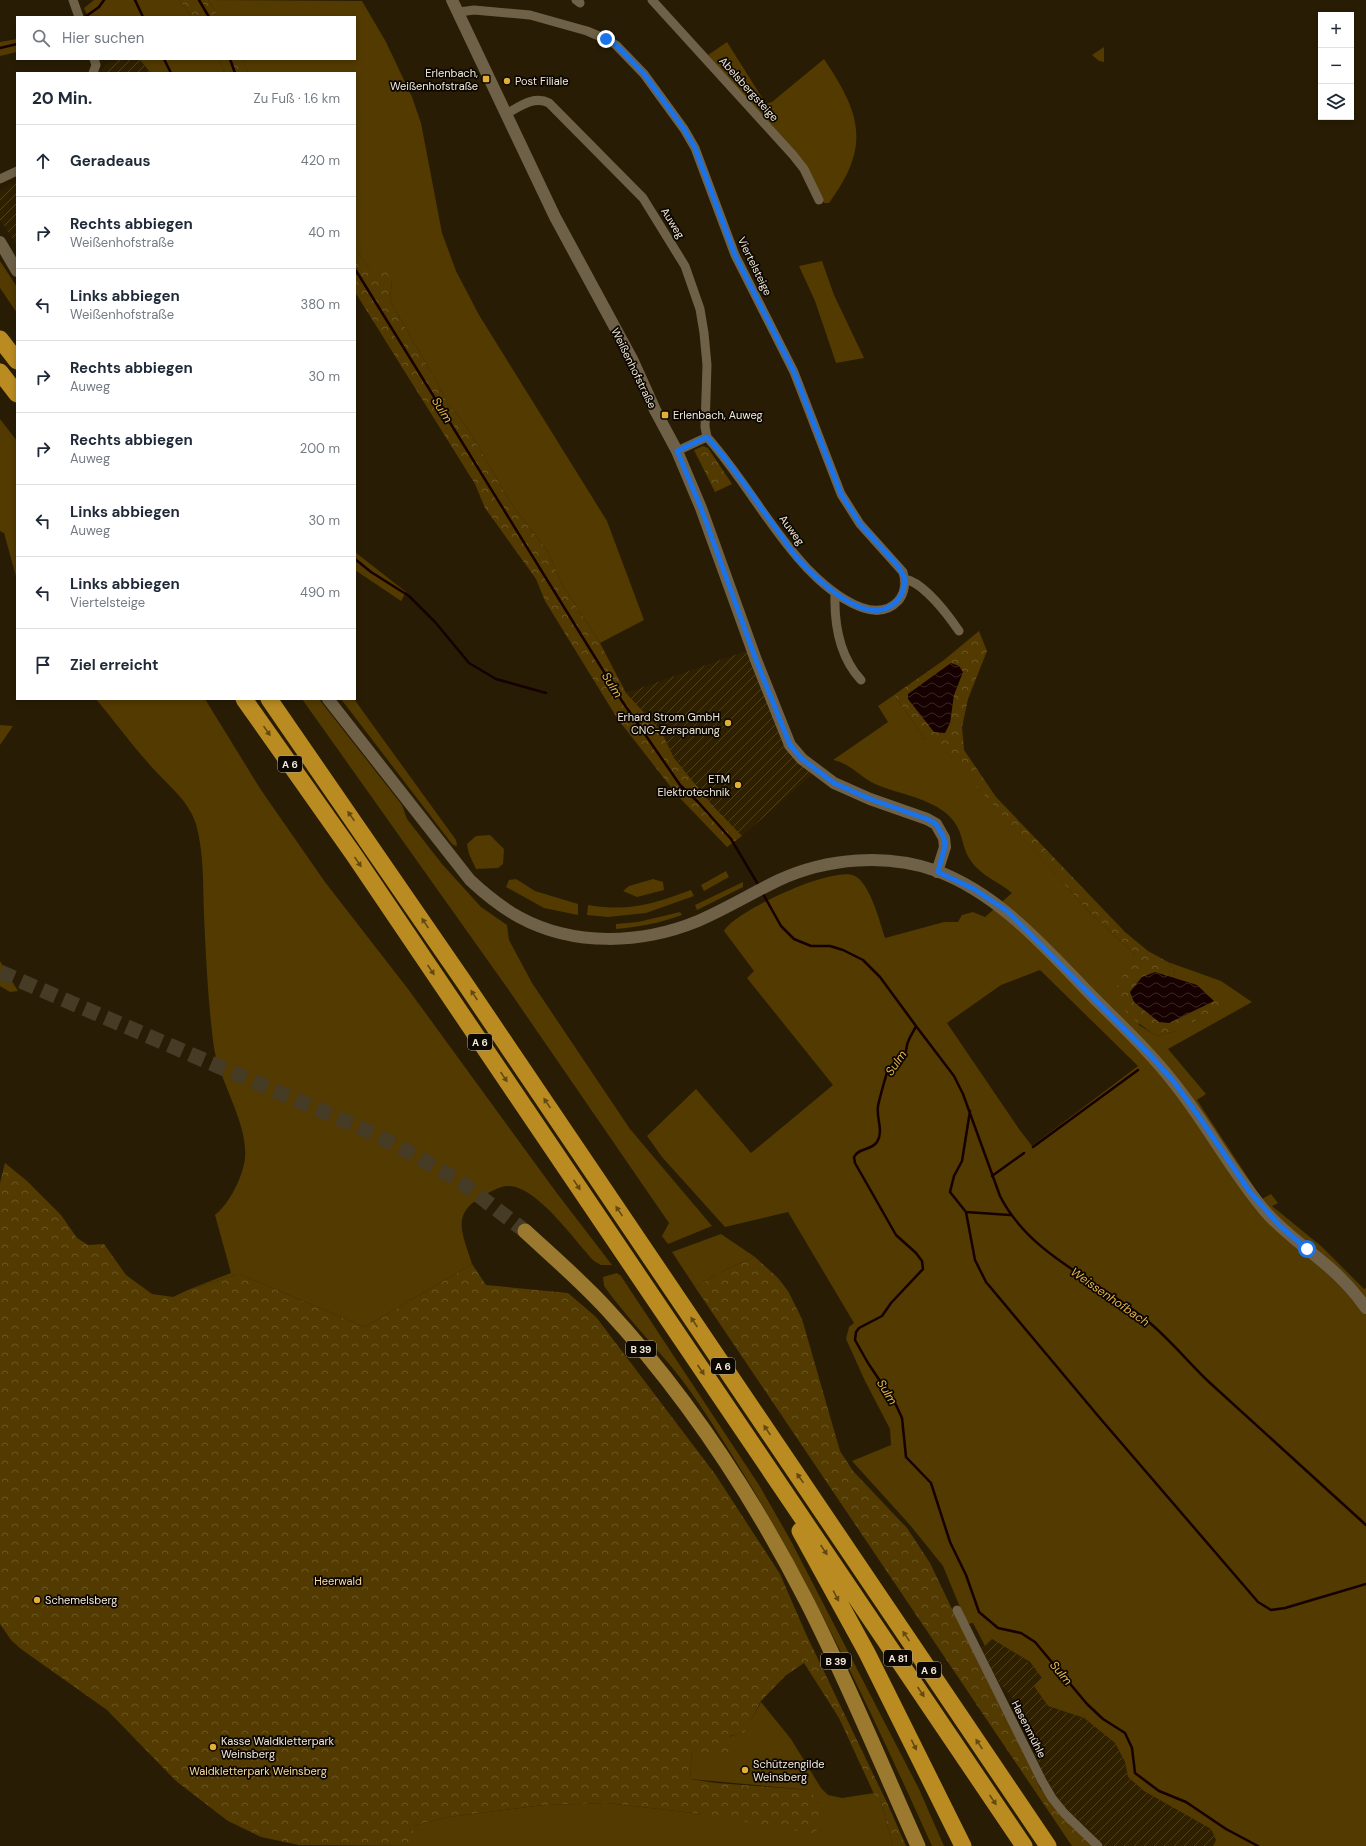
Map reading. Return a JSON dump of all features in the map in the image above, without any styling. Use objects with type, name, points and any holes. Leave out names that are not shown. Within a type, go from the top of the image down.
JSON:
[{"type":"highway","points":[[0,339],[16,360]]},
{"type":"highway","points":[[0,372],[16,393]]},
{"type":"highway","name":"A 6","points":[[245,700],[354,855],[770,1472],[808,1547],[867,1653],[963,1846]]},
{"type":"highway","name":"A 6","points":[[270,700],[375,850],[1048,1846]]},
{"type":"highway","name":"A 81","points":[[770,1472],[1024,1846]]},
{"type":"main road","name":"B 39","points":[[524,1231],[588,1290],[633,1339],[710,1440],[739,1484],[763,1522],[806,1599],[843,1675],[918,1846]]},
{"type":"street","points":[[73,0],[78,15]]},
{"type":"street","name":"Weißenhofstraße","points":[[452,0],[459,12],[554,217],[632,359],[654,410],[677,451],[701,508],[756,660],[790,745],[802,759],[834,783],[870,799],[927,819],[936,824],[944,838],[945,846],[938,872]]},
{"type":"street","name":"Abelsbergsteige","points":[[652,0],[793,155],[804,169],[819,200]]},
{"type":"street","name":"Viertelsteige","points":[[459,12],[474,10],[530,15],[587,31],[616,45],[644,74],[684,129],[695,148],[735,255],[794,372],[841,494],[860,524],[898,566],[905,579],[911,580],[921,588],[950,617],[958,631]]},
{"type":"street","points":[[93,72],[96,65],[94,60]]},
{"type":"street","name":"Auweg","points":[[506,114],[538,99],[549,103],[643,198],[664,230],[684,266],[700,308],[707,365],[705,427],[707,437],[798,559],[835,593],[868,610],[884,610],[898,601],[902,595],[905,579]]},
{"type":"street","points":[[0,179],[16,171]]},
{"type":"street","points":[[0,242],[16,269]]},
{"type":"street","points":[[677,451],[707,437]]},
{"type":"street","points":[[835,593],[834,614],[837,632],[844,654],[853,672],[861,680]]},
{"type":"street","points":[[329,700],[470,880],[498,904],[520,918],[556,931],[575,936],[608,939],[638,938],[658,934],[699,920],[769,886],[812,868],[845,861],[882,860],[916,866],[938,872],[974,889],[1007,911],[1150,1055],[1174,1082],[1250,1192],[1266,1212],[1344,1281],[1366,1308]]},
{"type":"street","name":"Hasenmühle","points":[[957,1610],[1042,1781],[1052,1798],[1064,1813],[1098,1846]]},
{"type":"shaded area","points":[[116,60],[140,60],[150,72],[100,72],[107,64]]},
{"type":"shaded area","points":[[16,181],[16,244],[0,220],[0,191]]},
{"type":"shaded area","points":[[749,650],[789,747],[812,775],[742,836],[713,806],[674,758],[661,731],[626,693]]},
{"type":"shaded area","points":[[992,1639],[1036,1668],[1042,1678],[1048,1706],[1084,1718],[1115,1743],[1125,1762],[1128,1777],[1211,1829],[1216,1840],[1213,1846],[1103,1846],[1090,1830],[1065,1808],[1046,1780],[1033,1750],[1019,1705],[1000,1684],[980,1650]]},
{"type":"green space","points":[[94,0],[179,0],[191,16],[88,16],[84,8]]},
{"type":"green space","points":[[179,0],[208,0],[218,16],[191,16]]},
{"type":"green space","points":[[208,0],[362,1],[386,42],[412,97],[421,123],[442,233],[456,271],[479,315],[607,521],[644,620],[600,643],[562,584],[547,550],[514,508],[466,426],[448,404],[390,301],[392,280],[369,268],[356,249],[356,72],[248,72],[242,60],[356,60],[356,16],[218,16]]},
{"type":"green space","points":[[16,39],[16,52],[0,56],[0,42]]},
{"type":"green space","points":[[727,42],[766,104],[772,102],[824,59],[837,79],[853,114],[856,130],[856,147],[851,164],[842,183],[829,203],[824,203],[812,176],[708,55]]},
{"type":"green space","points":[[1104,47],[1104,62],[1099,61],[1092,55]]},
{"type":"green space","points":[[140,60],[219,60],[225,72],[150,72]]},
{"type":"green space","points":[[219,60],[242,60],[248,72],[225,72]]},
{"type":"green space","points":[[356,249],[369,268],[384,269],[392,280],[390,301],[448,404],[466,426],[514,508],[547,550],[562,584],[600,643],[626,693],[661,731],[674,758],[713,806],[742,836],[727,847],[677,795],[617,718],[545,601],[536,579],[485,508],[475,484],[356,294]]},
{"type":"green space","points":[[0,261],[16,285],[16,312],[0,288]]},
{"type":"green space","points":[[822,261],[834,295],[864,358],[836,363],[815,301],[799,266]]},
{"type":"green space","points":[[0,419],[16,440],[16,576],[4,533],[0,531]]},
{"type":"green space","points":[[703,446],[708,448],[732,484],[715,492],[694,450]]},
{"type":"green space","points":[[356,553],[406,592],[401,601],[356,571]]},
{"type":"green space","points":[[979,631],[987,651],[968,699],[962,727],[964,750],[996,797],[1125,932],[1148,951],[1168,962],[1175,972],[1172,987],[1211,1000],[1222,998],[1225,1005],[1176,1031],[1157,1036],[1131,1017],[1120,1005],[1114,992],[1135,954],[1089,912],[936,741],[927,742],[894,695],[944,660]]},
{"type":"green space","points":[[894,695],[927,742],[936,740],[1089,912],[1135,954],[1130,964],[1139,1025],[1157,1036],[1176,1031],[1164,1015],[1175,972],[1168,962],[1221,981],[1252,1002],[1168,1049],[1206,1094],[1197,1100],[1262,1199],[1271,1194],[1278,1203],[1272,1206],[1321,1246],[1364,1289],[1366,1288],[1366,1846],[1213,1846],[1216,1840],[1211,1829],[1144,1791],[1128,1777],[1125,1762],[1115,1743],[1084,1718],[1048,1706],[1034,1686],[1042,1678],[1030,1662],[992,1639],[985,1646],[973,1623],[967,1624],[943,1566],[910,1525],[852,1461],[891,1445],[890,1429],[865,1381],[846,1339],[849,1327],[854,1323],[788,1212],[725,1227],[662,1157],[647,1136],[696,1089],[751,1153],[833,1085],[747,978],[754,971],[724,931],[732,922],[746,912],[807,883],[844,874],[855,876],[860,880],[870,895],[885,938],[944,922],[958,922],[962,915],[973,912],[985,917],[1012,893],[975,866],[967,855],[957,826],[946,813],[921,799],[875,784],[845,764],[833,760],[888,722],[878,706]],"holes":[[[1040,970],[1138,1066],[1032,1146],[947,1023],[1001,985]]]},
{"type":"green space","points":[[97,700],[206,700],[261,790],[325,882],[408,989],[556,1192],[612,1265],[601,1265],[594,1261],[566,1228],[531,1194],[519,1188],[505,1186],[497,1188],[480,1198],[465,1212],[462,1219],[463,1236],[472,1264],[365,1327],[239,1274],[190,1289],[231,1273],[215,1215],[230,1197],[238,1181],[244,1165],[245,1145],[238,1117],[217,1061],[214,1048],[210,1015],[204,915],[203,869],[199,835],[196,824],[188,807],[182,799],[129,741]]},
{"type":"green space","points":[[303,700],[320,700],[402,805],[407,819],[442,864],[481,907],[507,925],[509,940],[532,983],[630,1129],[712,1226],[668,1244],[662,1236],[669,1223],[508,989]]},
{"type":"green space","points":[[342,700],[355,700],[456,840],[456,846],[452,844]]},
{"type":"green space","points":[[0,725],[13,726],[0,745]]},
{"type":"green space","points":[[490,835],[504,849],[503,864],[498,868],[476,869],[469,854],[467,844],[476,836]]},
{"type":"green space","points":[[726,871],[729,877],[704,891],[701,885]]},
{"type":"green space","points":[[516,879],[535,891],[578,904],[578,915],[544,908],[506,887],[509,880]]},
{"type":"green space","points":[[653,879],[663,882],[664,890],[637,897],[623,891],[629,886]]},
{"type":"green space","points":[[743,882],[743,887],[697,910],[695,905]]},
{"type":"green space","points":[[691,890],[694,896],[646,913],[608,917],[587,915],[588,905],[616,908],[629,907],[652,903]]},
{"type":"green space","points":[[680,912],[682,915],[666,920],[641,926],[616,929],[616,924],[638,922]]},
{"type":"green space","points":[[0,961],[18,991],[10,992],[0,986]]},
{"type":"green space","name":"Heerwald","points":[[5,1163],[27,1181],[61,1215],[77,1238],[88,1245],[104,1244],[126,1275],[152,1294],[173,1297],[190,1289],[239,1274],[365,1327],[472,1264],[486,1285],[568,1293],[596,1317],[715,1474],[780,1574],[806,1634],[889,1807],[906,1846],[893,1846],[881,1802],[875,1796],[839,1718],[804,1663],[785,1676],[761,1701],[745,1732],[730,1736],[729,1753],[692,1752],[690,1779],[716,1783],[809,1790],[821,1803],[825,1810],[815,1834],[702,1814],[607,1803],[544,1805],[449,1817],[413,1826],[413,1846],[299,1845],[261,1837],[228,1821],[176,1781],[107,1710],[21,1649],[11,1640],[0,1624],[0,1183]]},
{"type":"green space","points":[[721,1234],[755,1257],[727,1269],[695,1287],[672,1252]]},
{"type":"green space","points":[[755,1257],[778,1278],[788,1291],[802,1319],[840,1451],[853,1471],[907,1528],[930,1563],[1023,1750],[1040,1788],[1094,1846],[1072,1846],[695,1287],[727,1269]]},
{"type":"green space","points":[[617,1273],[621,1276],[759,1485],[791,1541],[919,1789],[944,1846],[932,1846],[851,1672],[761,1503],[728,1449],[683,1381],[614,1300],[604,1286],[603,1277]]},
{"type":"green space","points":[[761,1702],[791,1739],[821,1788],[828,1795],[842,1798],[874,1793],[881,1802],[893,1846],[413,1846],[413,1826],[449,1817],[544,1805],[607,1803],[702,1814],[809,1790],[690,1779],[692,1751],[745,1731]]},
{"type":"water","points":[[951,663],[959,666],[963,672],[954,695],[950,723],[945,733],[934,732],[908,699],[908,694]]},
{"type":"water","points":[[1155,972],[1197,985],[1214,1001],[1169,1023],[1159,1022],[1134,1002],[1130,992],[1142,977]]},
{"type":"waterway","points":[[86,16],[99,7],[104,0]]},
{"type":"waterway","points":[[135,0],[143,16]]},
{"type":"waterway","name":"Sulm","points":[[199,0],[208,16]]},
{"type":"waterway","points":[[0,48],[16,44]]},
{"type":"waterway","points":[[164,60],[170,72]]},
{"type":"waterway","name":"Sulm","points":[[230,60],[235,72]]},
{"type":"waterway","name":"Sulm","points":[[356,271],[622,701],[680,785],[698,802],[731,839],[759,886]]},
{"type":"waterway","points":[[356,560],[371,572],[409,596],[435,622],[469,663],[496,679],[546,693]]},
{"type":"waterway","name":"Sulm","points":[[762,892],[781,926],[794,939],[811,946],[830,946],[843,950],[863,960],[880,977],[916,1026],[907,1044],[905,1054],[889,1068],[887,1074],[878,1106],[880,1129],[879,1138],[872,1147],[859,1152],[854,1157],[855,1163],[896,1235],[916,1253],[922,1261],[923,1269],[891,1303],[882,1316],[859,1328],[856,1332],[855,1340],[868,1363],[896,1405],[902,1418],[906,1457],[931,1483],[950,1542],[966,1575],[979,1612],[998,1628],[1021,1633],[1035,1642],[1087,1704],[1103,1719],[1125,1733],[1132,1748],[1135,1773],[1159,1791],[1186,1802],[1226,1829],[1258,1846]]},
{"type":"waterway","name":"Weissenhofbach","points":[[916,1026],[954,1076],[963,1094],[1000,1196],[1013,1217],[1028,1234],[1065,1264],[1125,1304],[1153,1325],[1209,1382],[1366,1525]]},
{"type":"waterway","points":[[1033,1147],[1138,1070]]},
{"type":"waterway","points":[[970,1111],[962,1161],[954,1176],[950,1192],[966,1212],[975,1260],[986,1282],[1099,1417],[1258,1602],[1271,1610],[1285,1608],[1366,1584]]},
{"type":"waterway","points":[[992,1176],[1024,1153]]},
{"type":"waterway","points":[[966,1212],[1010,1215]]},
{"type":"tunnel","points":[[0,972],[359,1127],[400,1147],[461,1182],[525,1231]]},
{"type":"place","name":"Erlenbach, Weißenhofstraße","points":[[486,79]]},
{"type":"place","name":"Post Filiale","points":[[507,81]]},
{"type":"place","name":"Erlenbach, Auweg","points":[[665,415]]},
{"type":"place","name":"Erhard Strom GmbH CNC-Zerspanung","points":[[728,723]]},
{"type":"place","name":"ETM Elektrotechnik","points":[[738,785]]},
{"type":"place","name":"Schemelsberg","points":[[37,1600]]},
{"type":"place","name":"Kasse Waldkletterpark Weinsberg","points":[[213,1747]]},
{"type":"place","name":"Schützengilde Weinsberg","points":[[745,1770]]},
{"type":"route","points":[[606,39],[616,45],[644,74],[684,129],[695,148],[735,255],[794,372],[841,494],[849,510],[903,572],[905,579],[905,587],[898,601],[884,610],[868,610],[844,599],[825,585],[798,559],[719,451],[707,437],[677,451],[701,508],[756,660],[790,745],[802,759],[834,783],[851,792],[927,819],[936,824],[944,838],[945,846],[938,872],[974,889],[1007,911],[1087,990],[1174,1082],[1225,1153],[1250,1192],[1266,1212],[1307,1249]]},
{"type":"park label","name":"Waldkletterpark Weinsberg","points":[[258,1771]]}]
